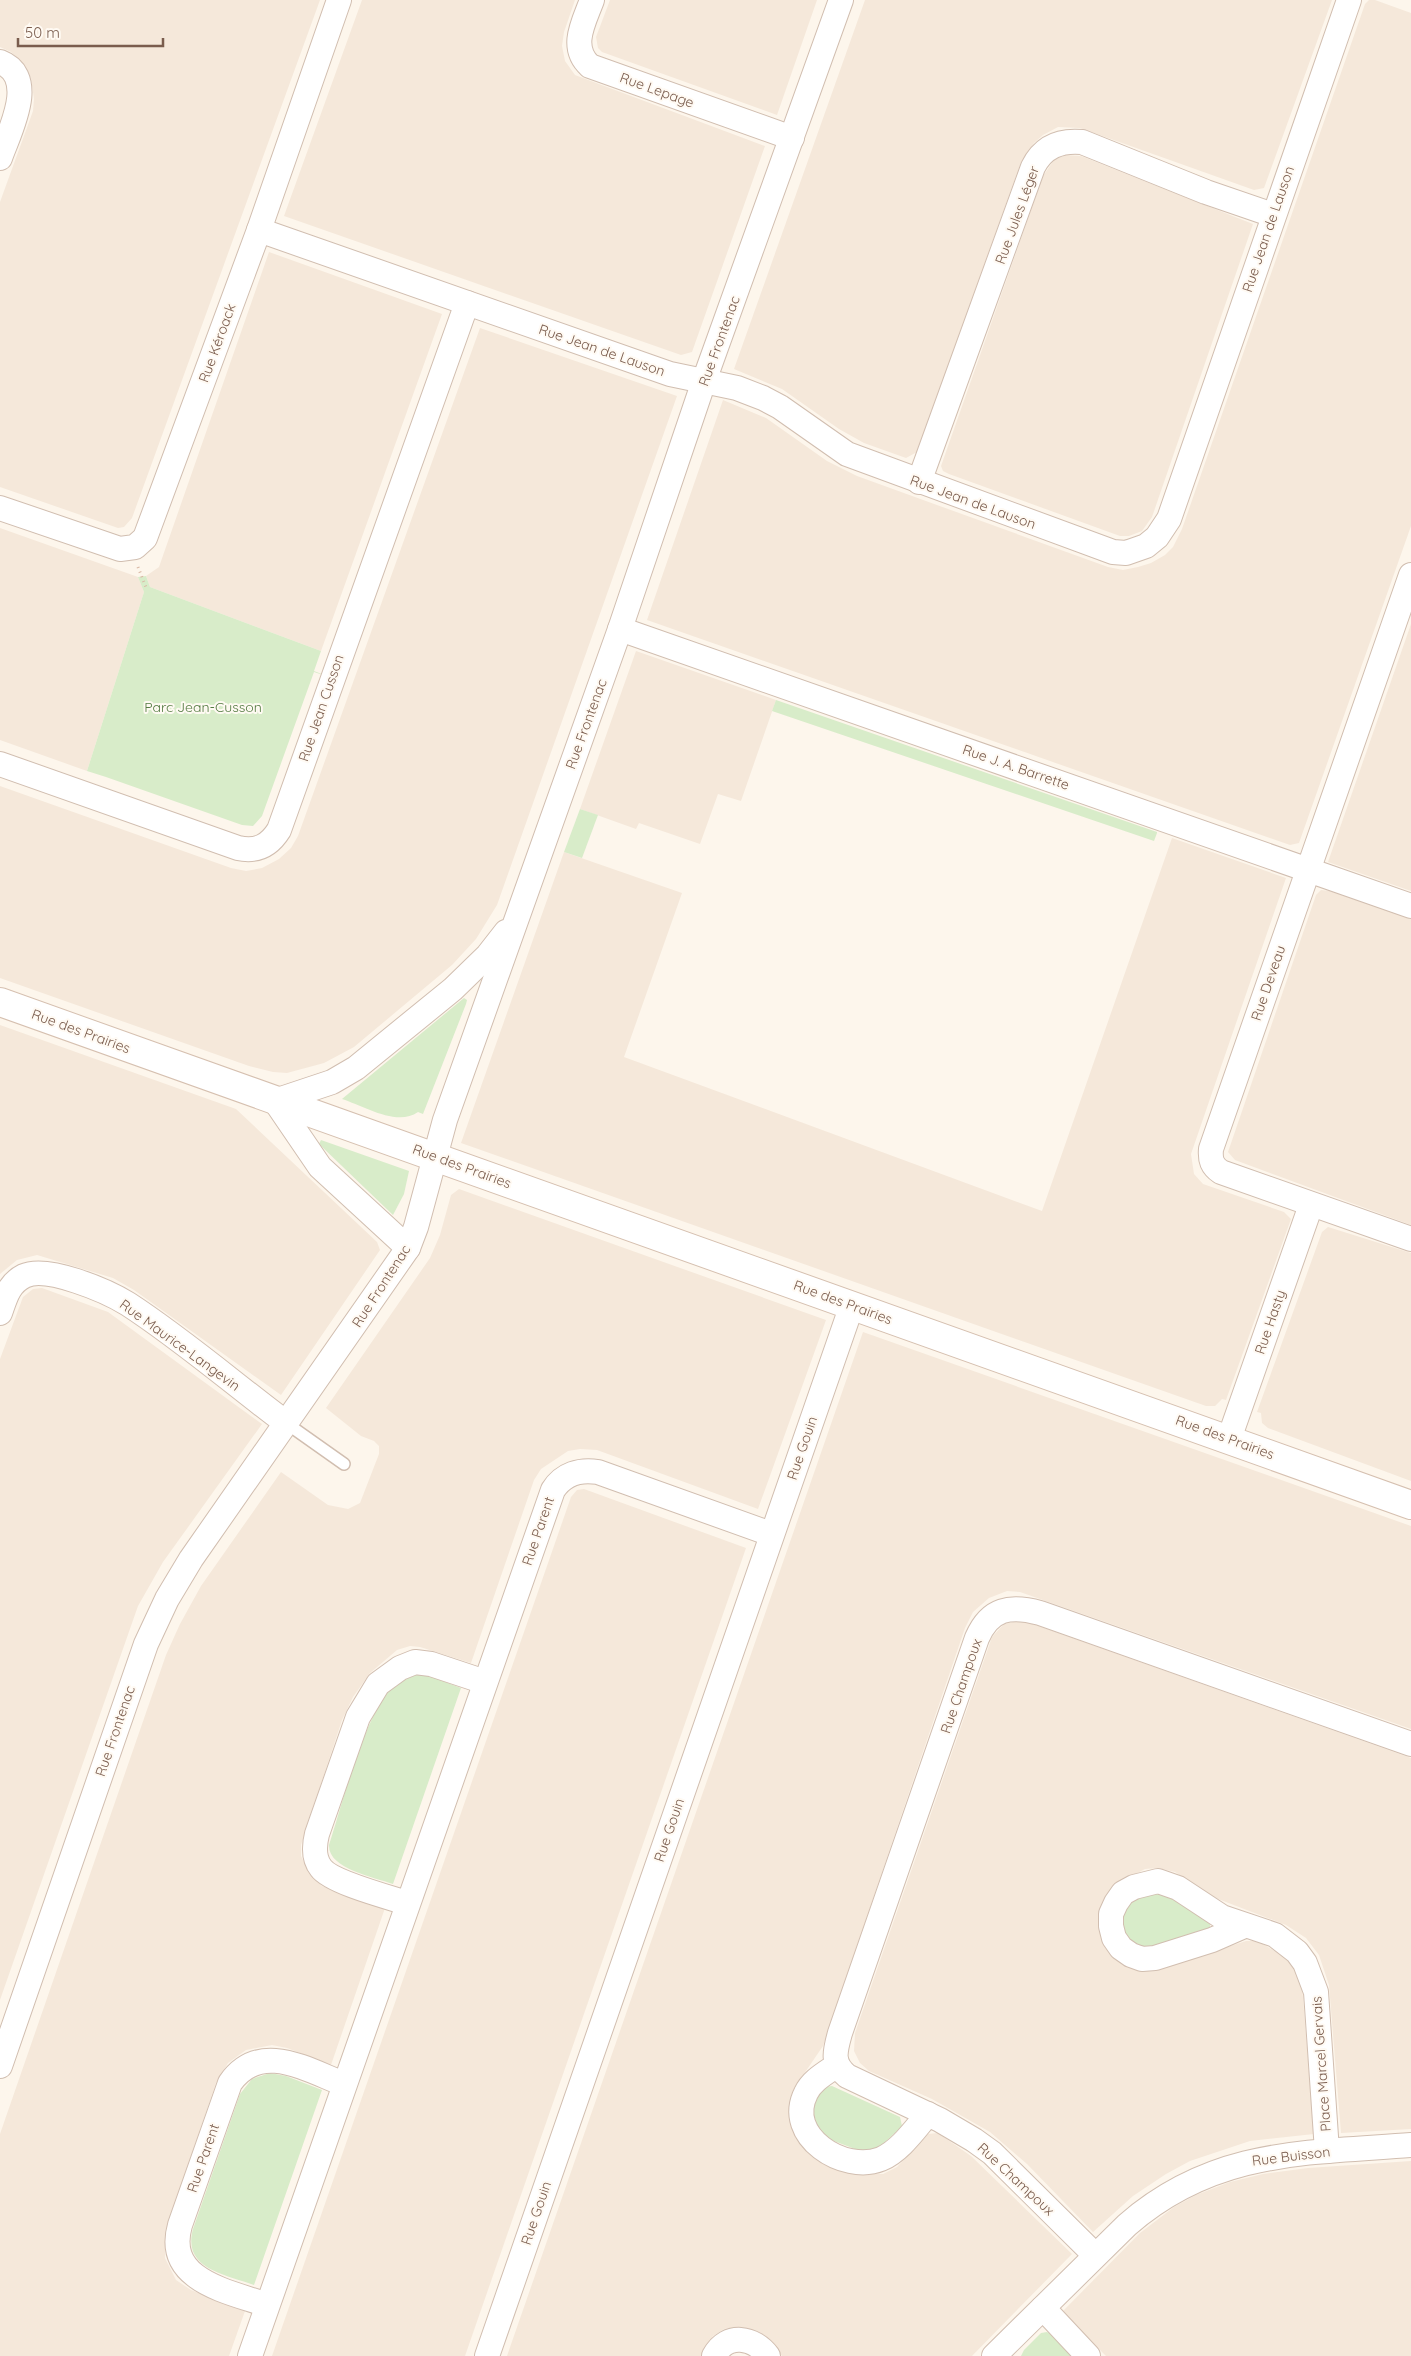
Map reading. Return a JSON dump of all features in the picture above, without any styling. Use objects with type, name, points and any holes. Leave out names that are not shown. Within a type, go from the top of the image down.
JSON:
[{"type":"main road","name":"Rue des Prairies","points":[[0,1002],[1411,1505]]},
{"type":"street","name":"Rue Kéroack","points":[[0,508],[120,549],[135,547],[145,538],[259,230],[340,0]]},
{"type":"street","name":"Rue Lepage","points":[[592,0],[578,40],[580,54],[590,66],[792,138]]},
{"type":"street","name":"Rue Frontenac","points":[[0,2066],[149,1636],[167,1599],[191,1559],[408,1248],[416,1227],[445,1120],[620,629],[704,381],[841,0]]},
{"type":"street","name":"Rue Jean de Lauson","points":[[259,230],[670,374],[737,388],[780,407],[829,444],[846,454],[1113,552],[1133,551],[1152,542],[1162,532],[1169,519],[1349,0]]},
{"type":"street","points":[[0,62],[9,67],[17,78],[21,98],[0,158]]},
{"type":"street","name":"Rue Jules Léger","points":[[918,482],[1033,167],[1042,152],[1064,142],[1082,142],[1206,192],[1273,215]]},
{"type":"street","name":"Rue Jean Cusson","points":[[0,764],[238,848],[247,850],[262,848],[274,838],[279,830],[467,303]]},
{"type":"street","name":"Rue Deveau","points":[[1411,575],[1406,602],[1307,870],[1210,1156],[1212,1163],[1221,1172],[1310,1205],[1411,1239]]},
{"type":"street","name":"Rue J. A. Barrette","points":[[620,629],[1411,906]]},
{"type":"street","points":[[408,1248],[320,1167],[275,1101],[332,1082],[356,1068],[472,971],[499,941],[518,913]]},
{"type":"street","name":"Rue Hasty","points":[[1230,1439],[1310,1205]]},
{"type":"street","name":"Rue Maurice-Langevin","points":[[0,1313],[8,1290],[15,1282],[33,1273],[52,1275],[110,1295],[142,1314],[286,1423]]},
{"type":"street","name":"Rue Gouin","points":[[486,2356],[852,1305]]},
{"type":"street","name":"Rue Parent","points":[[250,2356],[553,1490],[562,1478],[576,1473],[598,1472],[771,1534]]},
{"type":"street","name":"Rue Champoux","points":[[1095,2255],[992,2153],[960,2130],[847,2076],[837,2065],[834,2052],[977,1638],[986,1621],[997,1613],[1015,1608],[1040,1612],[1411,1744]]},
{"type":"street","points":[[407,1903],[330,1876],[320,1867],[316,1859],[314,1851],[317,1834],[358,1717],[378,1684],[407,1664],[431,1664],[485,1682]]},
{"type":"street","name":"Place Marcel Gervais","points":[[1244,1926],[1212,1940],[1155,1958],[1142,1959],[1131,1955],[1121,1948],[1114,1938],[1111,1914],[1123,1893],[1134,1887],[1158,1881],[1169,1884],[1206,1908],[1244,1926],[1262,1929],[1287,1942],[1305,1962],[1316,1992],[1327,2151]]},
{"type":"street","name":"Rue Parent","points":[[267,2305],[200,2280],[190,2273],[181,2260],[178,2251],[177,2242],[180,2225],[230,2083],[241,2070],[258,2062],[274,2060],[344,2084]]},
{"type":"street","points":[[837,2065],[813,2083],[802,2102],[801,2118],[804,2128],[822,2149],[852,2160],[862,2162],[876,2161],[890,2154],[928,2114]]},
{"type":"street","name":"Rue Buisson","points":[[998,2355],[1095,2255],[1146,2208],[1194,2180],[1248,2161],[1279,2155],[1411,2145]]},
{"type":"street","points":[[1042,2308],[1088,2356]]},
{"type":"street","points":[[714,2356],[723,2345],[732,2340],[743,2339],[755,2342],[768,2356]]},
{"type":"lane","points":[[286,1423],[344,1464]]},
{"type":"shaded area","points":[[0,0],[320,0],[132,518],[124,527],[118,528],[0,487],[0,202],[33,111],[34,99],[31,78],[24,64],[11,52],[0,47]]},
{"type":"shaded area","points":[[362,0],[575,0],[564,32],[562,46],[565,61],[575,75],[765,146],[692,352],[681,355],[284,216]]},
{"type":"shaded area","points":[[610,0],[817,0],[777,115],[602,52],[598,48],[596,37]]},
{"type":"shaded area","points":[[865,0],[1332,0],[1264,188],[1254,190],[1080,128],[1058,127],[1043,135],[1034,143],[1021,162],[917,452],[906,458],[864,443],[839,429],[782,389],[734,369]]},
{"type":"shaded area","points":[[1369,0],[1375,0],[1411,13],[1411,526],[1299,843],[1290,845],[647,620],[723,400],[766,418],[827,461],[857,476],[1108,567],[1123,570],[1138,567],[1151,563],[1165,555],[1173,547],[1182,529],[1365,4]]},
{"type":"shaded area","points":[[1065,155],[1081,156],[1253,224],[1152,517],[1142,531],[1129,536],[1120,536],[949,474],[943,471],[941,466],[1043,176],[1054,160]]},
{"type":"shaded area","points":[[269,252],[442,314],[321,651],[150,587],[146,576],[159,567]]},
{"type":"shaded area","points":[[480,328],[677,396],[497,905],[476,939],[452,965],[354,1047],[324,1063],[287,1073],[273,1072],[249,1066],[0,978],[0,786],[231,868],[246,871],[262,868],[279,859],[291,848],[298,836]]},
{"type":"shaded area","points":[[0,528],[138,577],[144,592],[87,771],[0,740]]},
{"type":"shaded area","points":[[1411,624],[1411,891],[1328,862]]},
{"type":"shaded area","points":[[636,651],[776,700],[741,801],[718,794],[700,844],[639,823],[636,829],[580,809]]},
{"type":"shaded area","points":[[1172,838],[1286,878],[1191,1154],[1194,1174],[1203,1184],[1284,1212],[1291,1219],[1226,1400],[1222,1399],[1215,1406],[1206,1406],[461,1143],[564,852],[682,893],[624,1057],[1042,1211]]},
{"type":"shaded area","points":[[1321,890],[1330,891],[1411,919],[1411,1225],[1235,1160],[1228,1152],[1316,895]]},
{"type":"shaded area","points":[[0,1025],[236,1109],[377,1242],[380,1250],[281,1395],[134,1290],[113,1278],[37,1255],[17,1260],[0,1274]]},
{"type":"shaded area","points":[[459,1189],[826,1320],[758,1509],[597,1450],[580,1449],[568,1451],[541,1469],[534,1480],[471,1663],[420,1647],[410,1646],[397,1650],[370,1673],[353,1697],[342,1720],[301,1845],[301,1856],[310,1874],[322,1886],[385,1908],[331,2065],[287,2048],[272,2045],[246,2050],[228,2063],[216,2083],[165,2232],[165,2258],[176,2280],[191,2290],[245,2311],[229,2356],[0,2356],[0,2134],[166,1655],[180,1624],[201,1586],[281,1472],[328,1505],[348,1509],[360,1503],[379,1454],[379,1446],[374,1441],[361,1436],[326,1408],[430,1258],[440,1235],[451,1195]]},
{"type":"shaded area","points":[[1328,1227],[1411,1253],[1411,1481],[1268,1428],[1262,1423],[1261,1413],[1257,1412],[1322,1232]]},
{"type":"shaded area","points":[[42,1288],[108,1312],[262,1424],[163,1562],[138,1606],[0,2000],[0,1359],[23,1297],[33,1289]]},
{"type":"shaded area","points":[[863,1332],[1411,1526],[1411,1729],[1020,1592],[1007,1591],[989,1598],[973,1612],[965,1628],[823,2046],[795,2087],[790,2115],[796,2135],[811,2154],[823,2163],[866,2174],[883,2174],[897,2167],[928,2134],[938,2133],[971,2156],[1072,2254],[972,2356],[782,2356],[770,2340],[759,2332],[737,2327],[724,2329],[713,2336],[702,2356],[507,2356]]},
{"type":"shaded area","points":[[584,1489],[746,1548],[465,2356],[272,2356],[571,1497],[577,1490]]},
{"type":"shaded area","points":[[1022,1620],[1411,1758],[1411,2129],[1341,2133],[1329,1985],[1319,1955],[1306,1938],[1286,1925],[1213,1897],[1175,1872],[1158,1868],[1145,1869],[1126,1879],[1100,1929],[1105,1948],[1115,1959],[1125,1965],[1153,1971],[1246,1941],[1258,1941],[1283,1956],[1294,1968],[1302,1986],[1314,2134],[1250,2141],[1190,2161],[1133,2196],[1093,2232],[1027,2164],[990,2132],[932,2099],[869,2071],[860,2063],[854,2051],[855,2033],[992,1637],[1004,1624]]},
{"type":"shaded area","points":[[1411,2161],[1411,2356],[1106,2356],[1062,2312],[1140,2233],[1174,2207],[1196,2195],[1230,2182],[1263,2174],[1308,2168]]},
{"type":"green space","name":"Parc Jean-Cusson","points":[[146,576],[150,587],[321,651],[314,671],[332,678],[314,672],[262,816],[253,826],[242,825],[87,771],[144,592],[138,577]]},
{"type":"green space","points":[[776,700],[1157,833],[1154,841],[772,711]]},
{"type":"green space","points":[[580,809],[598,815],[582,858],[564,852]]},
{"type":"green space","points":[[464,998],[467,1000],[466,1004],[423,1114],[418,1112],[410,1116],[400,1117],[380,1114],[342,1099]]},
{"type":"green space","points":[[321,1140],[409,1171],[404,1194],[393,1215],[319,1144]]},
{"type":"green space","points":[[416,1674],[427,1675],[461,1688],[393,1884],[353,1871],[344,1866],[331,1853],[329,1845],[347,1784],[372,1718],[382,1700],[395,1684]]},
{"type":"green space","points":[[1151,1892],[1165,1893],[1210,1923],[1210,1928],[1151,1948],[1146,1949],[1132,1944],[1127,1938],[1122,1925],[1124,1911],[1133,1900]]},
{"type":"green space","points":[[270,2073],[286,2076],[322,2090],[254,2285],[208,2268],[194,2253],[191,2242],[193,2229],[240,2094],[252,2079]]},
{"type":"green space","points":[[832,2086],[900,2117],[902,2126],[880,2147],[864,2151],[826,2138],[815,2124],[813,2102],[824,2087]]},
{"type":"green space","points":[[1047,2332],[1074,2356],[1021,2356],[1024,2350],[1041,2333]]}]
